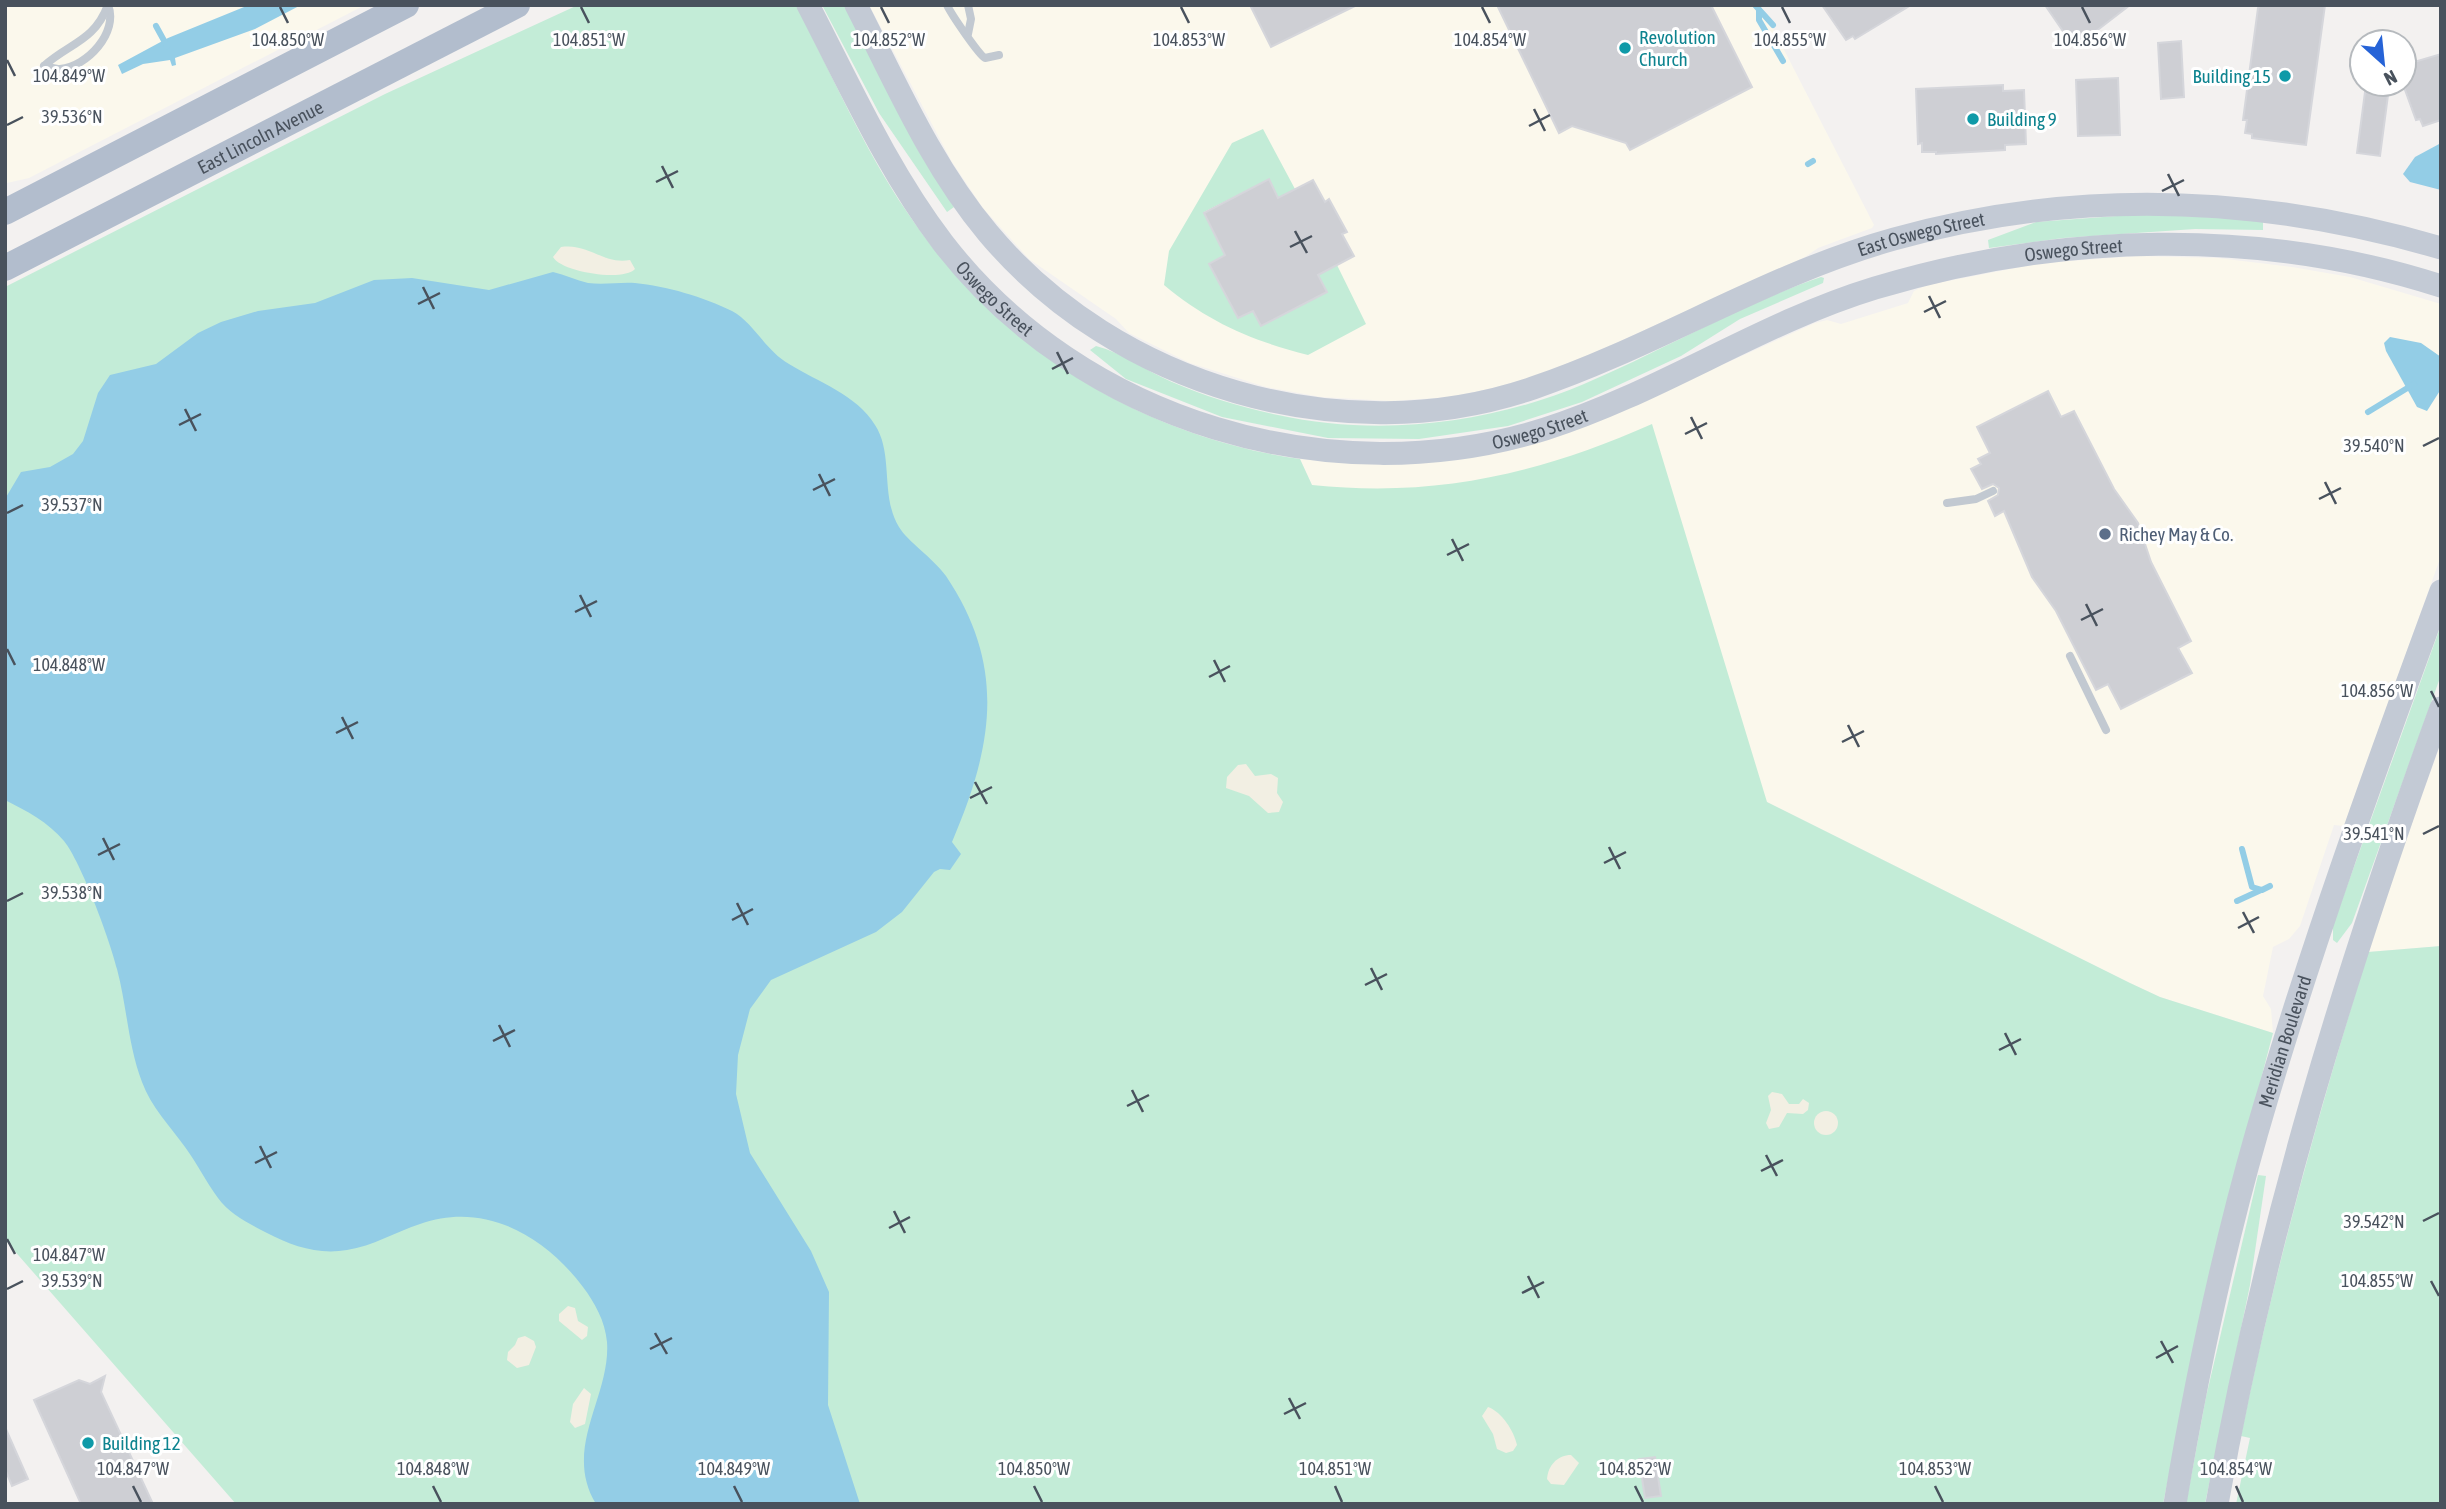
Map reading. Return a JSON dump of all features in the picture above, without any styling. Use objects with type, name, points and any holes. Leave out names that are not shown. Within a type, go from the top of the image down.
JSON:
[{"type":"main road","points":[[5,212],[406,5]]},
{"type":"main road","name":"East Lincoln Avenue","points":[[5,268],[517,5]]},
{"type":"main road","name":"Oswego Street","points":[[808,5],[901,181],[942,241],[992,297],[1044,341],[1127,393],[1205,426],[1285,445],[1358,453],[1401,453],[1468,446],[1521,436],[1587,414],[1852,296],[1952,267],[2022,254],[2159,244],[2290,251],[2351,261],[2441,286]]},
{"type":"main road","name":"Oswego Street","points":[[856,5],[937,161],[965,204],[1015,261],[1078,314],[1122,344],[1185,374],[1260,398],[1319,409],[1391,412],[1452,408],[1499,398],[1581,370],[1766,286],[1840,256]]},
{"type":"main road","name":"East Oswego Street","points":[[1840,256],[1924,231],[2004,215],[2115,203],[2218,205],[2328,219],[2441,248]]},
{"type":"main road","name":"Meridian Boulevard","points":[[2175,1504],[2217,1287],[2256,1135],[2315,946],[2441,591]]},
{"type":"main road","points":[[2217,1504],[2265,1273],[2309,1106],[2361,935],[2441,708]]},
{"type":"lane","points":[[108,5],[111,15],[109,27],[97,49],[62,69],[44,66],[76,47],[97,28],[108,5]]},
{"type":"lane","points":[[947,5],[982,57],[999,55]]},
{"type":"lane","points":[[968,5],[971,19],[968,34]]},
{"type":"lane","points":[[1947,503],[1976,499],[1993,491]]},
{"type":"lane","points":[[2070,656],[2106,730]]},
{"type":"shaded area","points":[[5,5],[365,5],[29,178],[7,183]]},
{"type":"shaded area","points":[[869,5],[1761,5],[1874,225],[1818,248],[1805,257],[1594,353],[1533,377],[1489,389],[1449,397],[1391,401],[1321,397],[1266,387],[1190,363],[1129,333],[1116,319],[1029,259],[983,208],[952,162]]},
{"type":"shaded area","points":[[2138,256],[2218,258],[2292,267],[2350,277],[2441,304],[2441,556],[2344,826],[2334,825],[2300,926],[2289,939],[2273,947],[2263,996],[2271,1009],[2273,1033],[2160,997],[1767,802],[1312,485],[1300,459],[1356,464],[1406,464],[1467,458],[1514,449],[1587,426],[1815,323],[1827,320],[1841,324],[1908,303],[1914,291],[1927,285],[2042,263]]},
{"type":"shaded area","points":[[2441,743],[2441,946],[2368,952],[2397,864]]},
{"type":"green space","points":[[578,5],[796,5],[862,137],[891,188],[943,260],[984,304],[1029,343],[1077,378],[1129,406],[1184,430],[1241,447],[1300,459],[1312,485],[1402,488],[1486,478],[1569,456],[1652,424],[1767,802],[2160,997],[2273,1033],[2208,1282],[2163,1504],[236,1504],[5,1240],[5,287],[385,94]]},
{"type":"green space","points":[[822,5],[844,5],[918,150],[954,207],[947,212],[879,113]]},
{"type":"green space","points":[[1263,129],[1295,189],[1278,198],[1269,179],[1204,212],[1225,255],[1209,264],[1230,303],[1246,296],[1261,325],[1327,292],[1318,275],[1337,265],[1366,324],[1308,355],[1232,329],[1197,310],[1164,285],[1169,251],[1232,143]]},
{"type":"green space","points":[[2144,214],[2263,220],[2263,230],[2195,229],[2063,238],[1989,248],[1988,240],[2036,222]]},
{"type":"green space","points":[[1824,278],[1823,283],[1740,319],[1681,356],[1582,402],[1508,426],[1419,439],[1328,438],[1222,417],[1126,379],[1090,350],[1096,346],[1106,349],[1185,387],[1224,401],[1278,415],[1355,425],[1433,423],[1511,409],[1548,398],[1614,371],[1731,314]]},
{"type":"green space","points":[[2441,625],[2441,675],[2352,923],[2337,943],[2333,940],[2333,925]]},
{"type":"green space","points":[[2441,946],[2441,1504],[2236,1504],[2250,1438],[2241,1436],[2268,1313],[2315,1132],[2368,952]]},
{"type":"green space","points":[[2258,1175],[2266,1176],[2250,1285],[2205,1504],[2186,1504],[2206,1397]]},
{"type":"sand","points":[[561,247],[580,248],[612,260],[630,260],[635,269],[618,275],[579,271],[553,257]]},
{"type":"sand","points":[[1246,764],[1255,776],[1271,774],[1278,778],[1277,793],[1283,802],[1279,812],[1268,813],[1249,796],[1226,788],[1227,777],[1238,765]]},
{"type":"sand","points":[[1772,1092],[1782,1094],[1789,1104],[1799,1104],[1803,1099],[1809,1103],[1808,1110],[1803,1114],[1787,1113],[1779,1127],[1769,1129],[1766,1123],[1771,1110],[1768,1096]]},
{"type":"sand","points":[[1826,1111],[1834,1115],[1838,1123],[1834,1131],[1826,1135],[1818,1131],[1814,1123],[1818,1115]]},
{"type":"sand","points":[[568,1306],[575,1308],[578,1321],[588,1327],[587,1336],[582,1340],[559,1321],[559,1314]]},
{"type":"sand","points":[[525,1336],[534,1341],[536,1347],[529,1365],[517,1368],[507,1360],[508,1352],[518,1338]]},
{"type":"sand","points":[[584,1388],[591,1394],[585,1424],[575,1428],[570,1422],[573,1404]]},
{"type":"sand","points":[[1488,1407],[1498,1413],[1510,1428],[1517,1445],[1513,1451],[1506,1453],[1497,1449],[1493,1434],[1482,1416]]},
{"type":"sand","points":[[1571,1455],[1579,1463],[1564,1485],[1551,1484],[1547,1479],[1552,1465],[1558,1459]]},
{"type":"water","points":[[249,5],[301,5],[255,29],[175,58],[176,65],[172,66],[170,60],[143,64],[122,74],[118,65],[168,38]]},
{"type":"water","points":[[2441,143],[2441,190],[2410,182],[2403,174],[2415,157]]},
{"type":"water","points":[[553,272],[588,283],[635,283],[672,289],[721,306],[747,322],[781,358],[858,405],[881,436],[890,502],[899,527],[946,576],[965,610],[978,642],[986,675],[987,707],[977,773],[952,842],[961,854],[950,870],[940,869],[934,872],[902,912],[876,932],[771,980],[750,1009],[738,1055],[736,1094],[750,1153],[811,1251],[829,1292],[828,1405],[860,1504],[596,1504],[587,1483],[584,1463],[590,1422],[606,1362],[606,1334],[599,1313],[587,1293],[550,1252],[511,1227],[467,1217],[444,1218],[420,1224],[357,1248],[316,1250],[276,1238],[228,1209],[146,1091],[137,1068],[113,956],[94,902],[71,851],[58,834],[44,823],[5,800],[5,499],[21,472],[50,467],[73,454],[83,441],[98,393],[110,375],[156,364],[198,333],[221,322],[258,311],[315,303],[374,280],[412,278],[489,290]]},
{"type":"water","points":[[2390,337],[2421,343],[2441,357],[2441,389],[2427,411],[2417,407],[2386,351],[2384,343]]},
{"type":"building","points":[[1250,5],[1357,5],[1271,47]]},
{"type":"building","name":"Revolution Church","points":[[1497,5],[1711,5],[1752,87],[1630,150],[1626,143],[1572,126],[1559,133]]},
{"type":"building","points":[[1822,5],[1911,5],[1855,39],[1853,36],[1846,40]]},
{"type":"building","points":[[2045,5],[2130,5],[2087,38],[2085,35],[2076,42],[2067,37]]},
{"type":"building","name":"Building 15","points":[[2261,5],[2325,5],[2306,145],[2252,138],[2252,134],[2245,133],[2247,120],[2243,120],[2258,8]]},
{"type":"building","points":[[2181,41],[2184,97],[2161,99],[2158,43]]},
{"type":"building","points":[[2441,54],[2441,120],[2423,126],[2420,119],[2416,120],[2408,98],[2418,98],[2418,61]]},
{"type":"building","points":[[2118,78],[2120,135],[2078,136],[2076,80]]},
{"type":"building","name":"Building 9","points":[[2003,85],[2003,91],[2024,90],[2026,144],[2005,145],[2005,150],[1936,154],[1922,152],[1922,143],[1918,144],[1916,89]]},
{"type":"building","points":[[2364,98],[2388,98],[2380,156],[2357,153]]},
{"type":"building","points":[[1269,179],[1278,198],[1313,180],[1325,202],[1329,199],[1347,232],[1342,234],[1354,256],[1318,275],[1327,292],[1261,326],[1253,311],[1238,318],[1209,264],[1225,255],[1204,213]]},
{"type":"building","points":[[2048,391],[2061,417],[2074,411],[2114,489],[2138,523],[2151,562],[2191,641],[2178,648],[2192,673],[2121,709],[2108,684],[2096,690],[2056,611],[2032,577],[2004,511],[1995,516],[1988,501],[1998,495],[1999,488],[1993,484],[1982,489],[1971,469],[1981,464],[1978,459],[1990,453],[1977,427]]},
{"type":"building","name":"Building 12","points":[[105,1376],[101,1392],[153,1504],[81,1504],[34,1400],[79,1380],[90,1384]]},
{"type":"building","points":[[5,1427],[28,1479],[12,1486],[5,1469]]},
{"type":"building","points":[[1655,1457],[1661,1496],[1645,1498],[1639,1459]]},
{"type":"waterway","points":[[1755,5],[1773,25]]},
{"type":"waterway","points":[[1759,10],[1759,20],[1783,61]]},
{"type":"waterway","points":[[156,26],[167,46]]},
{"type":"waterway","points":[[1808,164],[1813,161]]},
{"type":"waterway","points":[[2368,412],[2414,384]]},
{"type":"waterway","points":[[2242,849],[2252,887],[2262,890],[2270,886]]},
{"type":"waterway","points":[[2237,901],[2261,890]]},
{"type":"place","name":"Revolution Church","points":[[1625,48]]},
{"type":"place","name":"Building 15","points":[[2285,76]]},
{"type":"place","name":"Building 9","points":[[1973,119]]},
{"type":"place","name":"Richey May & Co.","points":[[2105,534]]},
{"type":"place","name":"Building 12","points":[[88,1443]]}]
